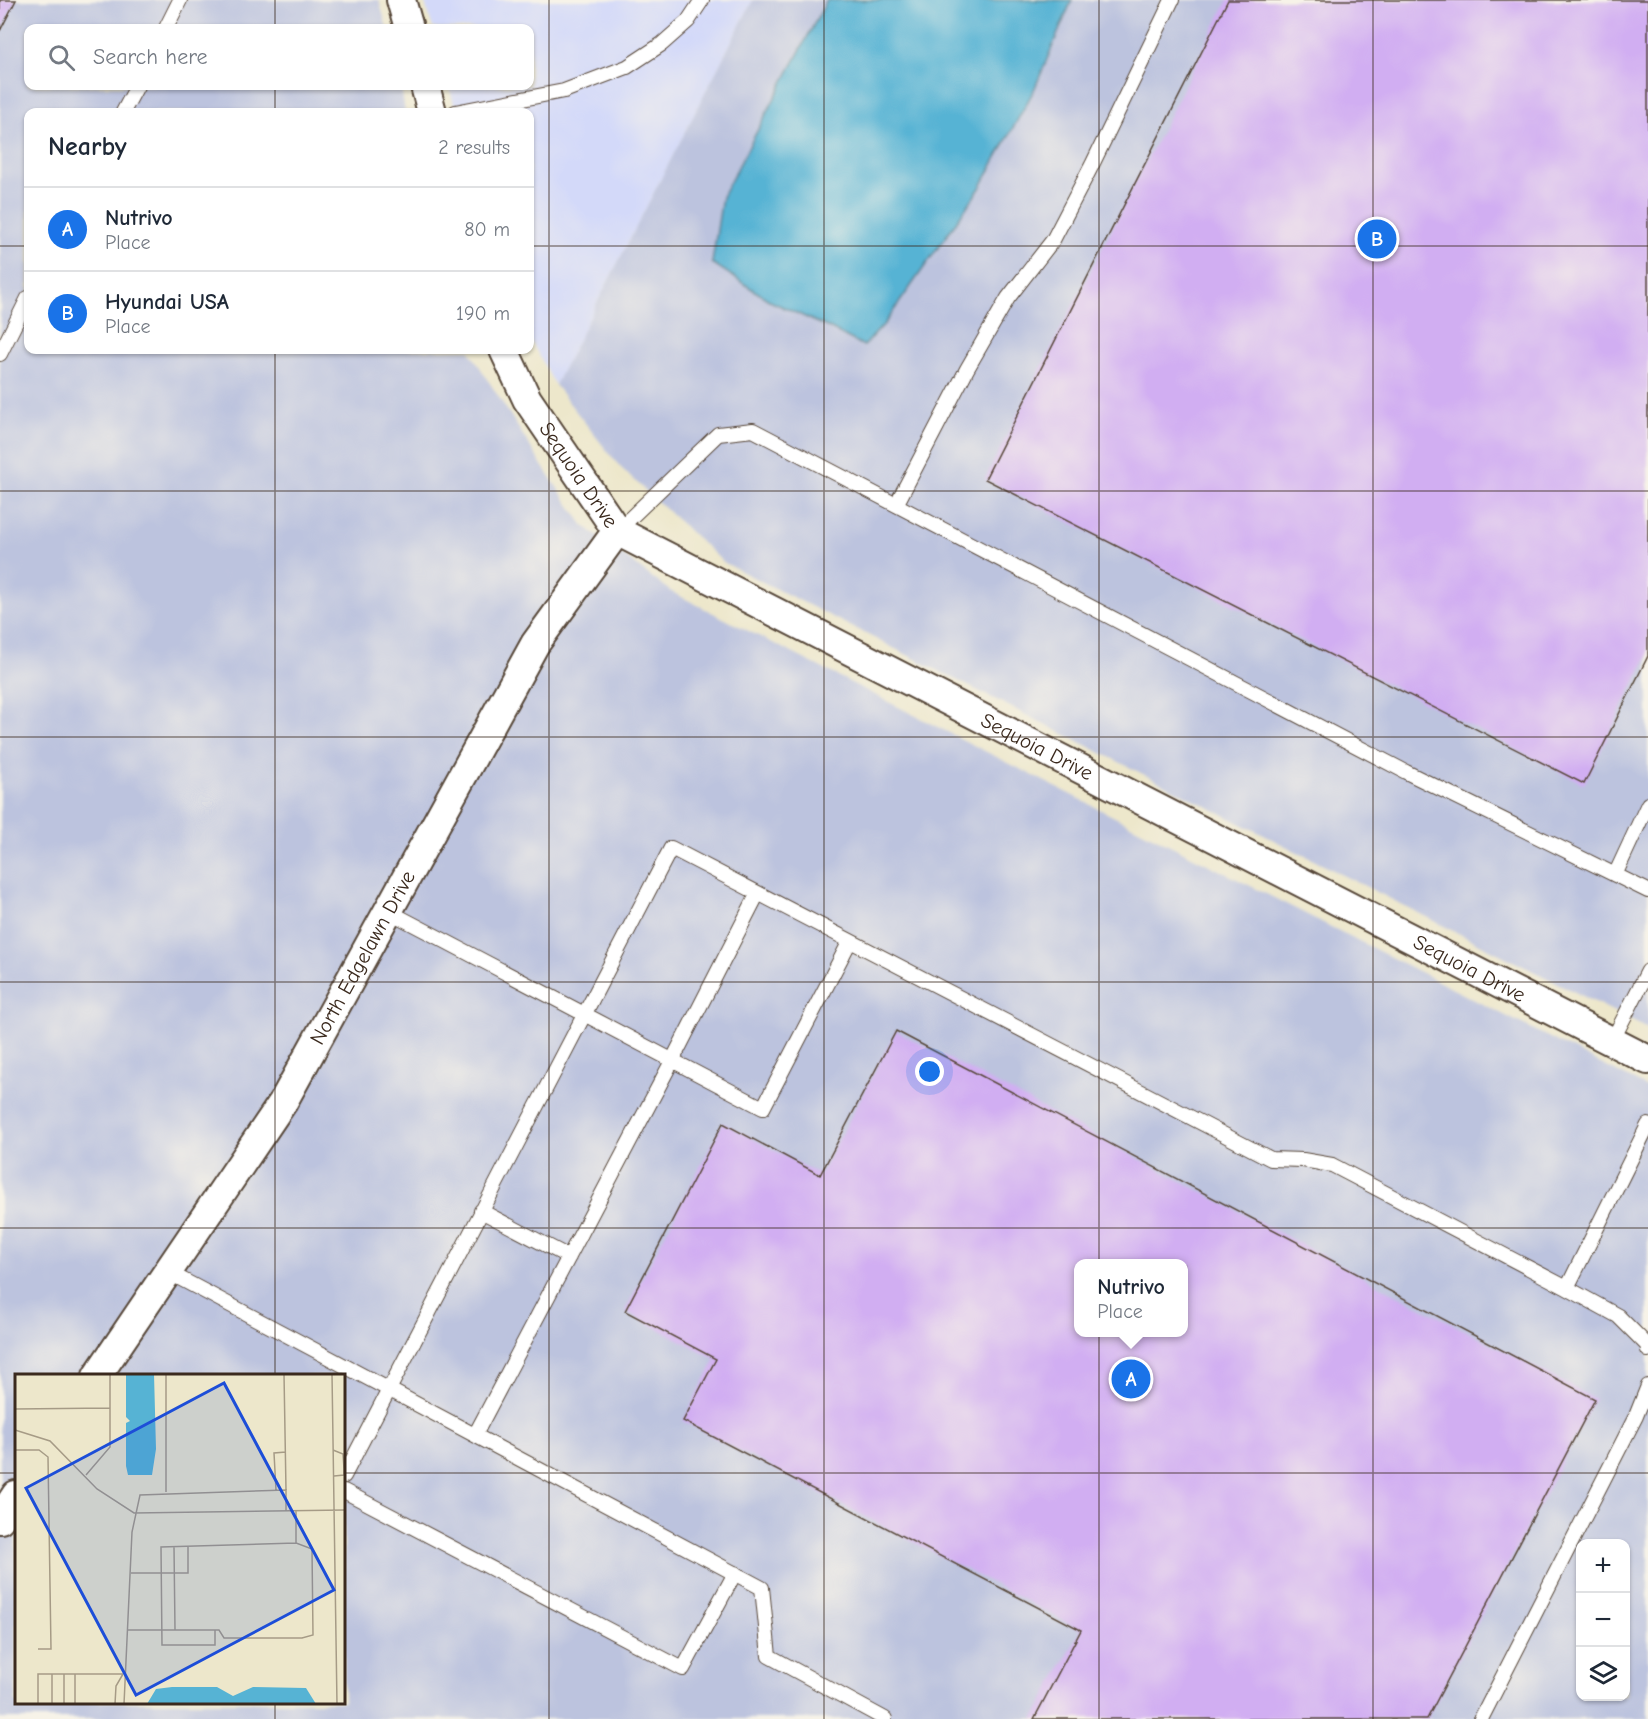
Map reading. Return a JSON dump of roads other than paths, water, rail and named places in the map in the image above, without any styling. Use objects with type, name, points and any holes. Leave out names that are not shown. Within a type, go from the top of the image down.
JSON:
[{"type":"street","points":[[400,0],[408,24]]},
{"type":"street","points":[[426,90],[431,108]]},
{"type":"street","name":"Sequoia Drive","points":[[506,354],[527,399],[617,531],[1648,1060]]},
{"type":"street","name":"North Edgelawn Drive","points":[[99,1374],[283,1102],[535,644],[617,531]]},
{"type":"street","points":[[0,1519],[15,1496]]},
{"type":"lane","points":[[168,24],[180,0]]},
{"type":"lane","points":[[476,108],[564,91],[627,67],[662,44],[688,21],[702,0]]},
{"type":"lane","points":[[896,505],[967,369],[1002,308],[1053,240],[1172,0]]},
{"type":"lane","points":[[125,108],[135,90]]},
{"type":"lane","points":[[0,354],[24,306]]},
{"type":"lane","points":[[617,531],[718,434],[753,430],[1406,772],[1648,891]]},
{"type":"lane","points":[[1615,875],[1648,804]]},
{"type":"lane","points":[[345,1474],[672,849],[1271,1159],[1303,1160],[1332,1165],[1618,1316],[1647,1345],[1648,1350]]},
{"type":"lane","points":[[475,1435],[758,893]]},
{"type":"lane","points":[[388,911],[762,1108],[850,941]]},
{"type":"lane","points":[[1612,1041],[1648,971]]},
{"type":"lane","points":[[1567,1288],[1648,1125]]},
{"type":"lane","points":[[481,1211],[569,1257]]},
{"type":"lane","points":[[168,1272],[762,1587],[769,1656],[885,1719]]},
{"type":"lane","points":[[1480,1719],[1636,1416],[1648,1386]]},
{"type":"lane","points":[[345,1492],[683,1669],[735,1573]]},
{"type":"water","points":[[827,0],[1072,0],[1034,90],[980,188],[885,323],[864,346],[772,302],[712,263],[722,197]]},
{"type":"place","name":"Hyundai USA","points":[[1377,239]]},
{"type":"place","name":"Nutrivo","points":[[1131,1379]]}]
